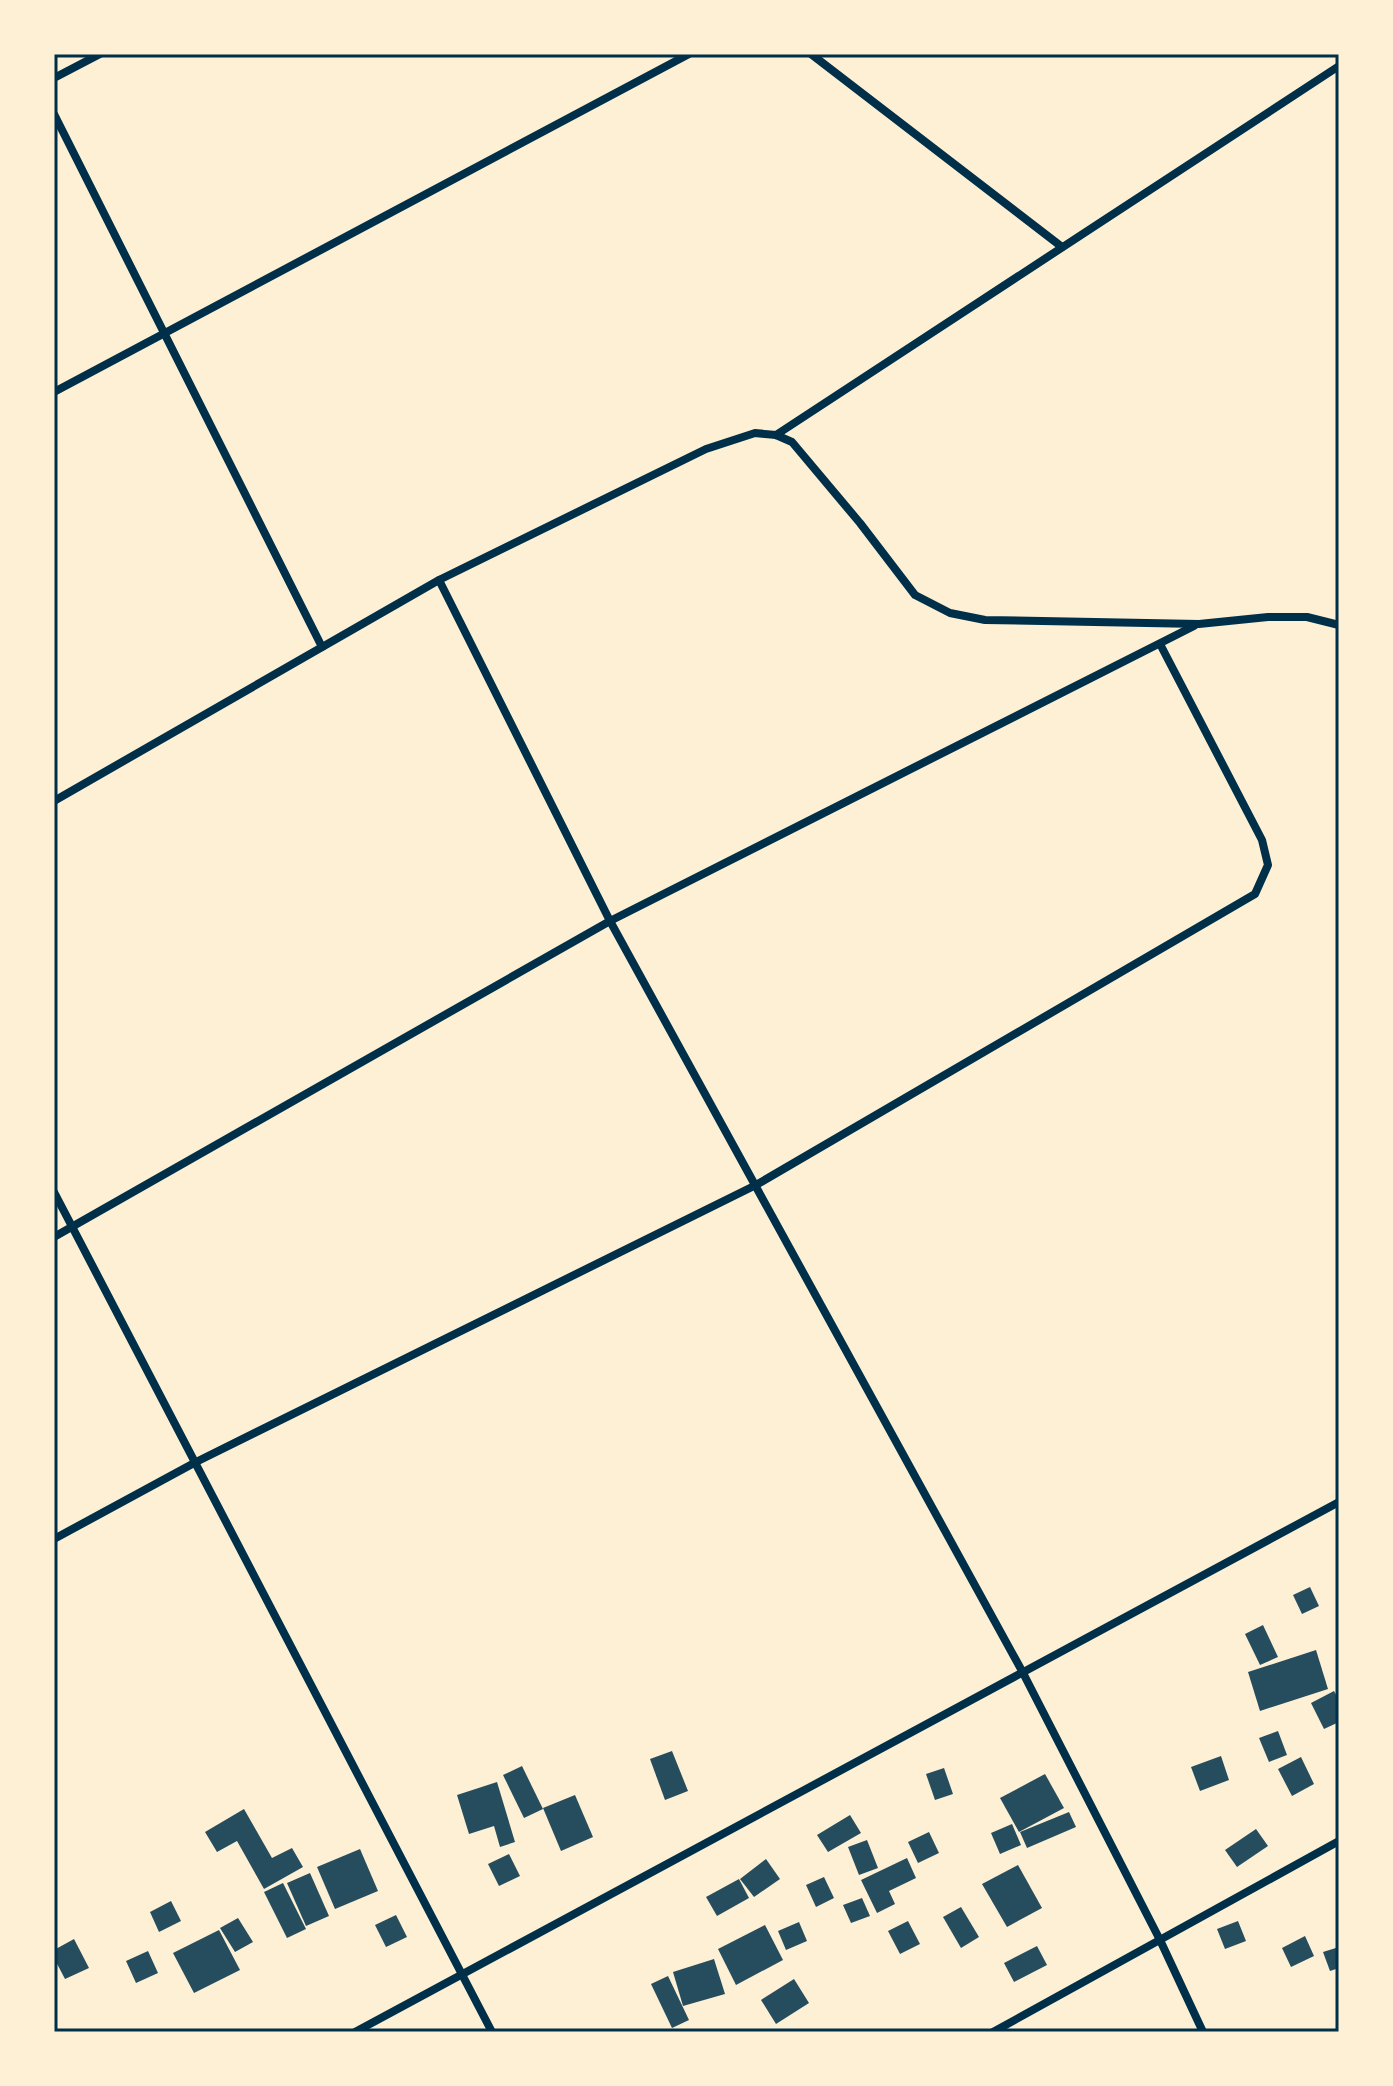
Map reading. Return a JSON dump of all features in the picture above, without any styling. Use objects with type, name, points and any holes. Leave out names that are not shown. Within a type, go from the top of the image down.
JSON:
[{"type":"street","points":[[54,78],[100,54]]},
{"type":"street","points":[[54,392],[689,54]]},
{"type":"street","points":[[811,54],[1062,247]]},
{"type":"street","points":[[776,435],[1339,66]]},
{"type":"street","points":[[54,114],[322,647]]},
{"type":"street","points":[[54,801],[439,580],[706,449],[755,433],[776,435],[792,442],[915,595],[950,613],[997,621],[1199,624],[1268,617],[1307,617],[1339,625]]},
{"type":"street","points":[[439,580],[610,921],[1022,1671],[1160,1940],[1203,2032]]},
{"type":"street","points":[[54,1237],[610,921],[1199,624]]},
{"type":"street","points":[[54,1539],[196,1462],[756,1185],[1255,894],[1268,865],[1262,840],[1160,644]]},
{"type":"street","points":[[54,1192],[492,2032]]},
{"type":"street","points":[[355,2032],[1339,1502]]},
{"type":"street","points":[[993,2032],[1339,1841]]},
{"type":"building","points":[[1310,1587],[1319,1606],[1302,1614],[1293,1595]]},
{"type":"building","points":[[1263,1625],[1278,1657],[1260,1665],[1245,1634]]},
{"type":"building","points":[[1316,1650],[1328,1689],[1260,1711],[1248,1672]]},
{"type":"building","points":[[1334,1691],[1339,1700],[1339,1722],[1324,1729],[1311,1703]]},
{"type":"building","points":[[1278,1731],[1287,1755],[1269,1762],[1259,1738]]},
{"type":"building","points":[[672,1751],[688,1791],[665,1800],[650,1759]]},
{"type":"building","points":[[1221,1756],[1229,1780],[1200,1791],[1191,1767]]},
{"type":"building","points":[[1301,1757],[1314,1784],[1292,1796],[1278,1769]]},
{"type":"building","points":[[522,1766],[543,1809],[524,1818],[503,1775]]},
{"type":"building","points":[[944,1768],[953,1794],[935,1800],[926,1774]]},
{"type":"building","points":[[1045,1774],[1064,1808],[1019,1832],[1000,1798]]},
{"type":"building","points":[[497,1782],[515,1842],[500,1847],[494,1826],[469,1834],[457,1795]]},
{"type":"building","points":[[575,1795],[593,1837],[561,1851],[543,1808]]},
{"type":"building","points":[[244,1809],[272,1858],[292,1848],[303,1867],[264,1889],[237,1841],[217,1852],[205,1832]]},
{"type":"building","points":[[1069,1812],[1076,1827],[1027,1848],[1020,1832]]},
{"type":"building","points":[[850,1815],[861,1833],[828,1852],[817,1835]]},
{"type":"building","points":[[1012,1824],[1021,1845],[1000,1854],[991,1833]]},
{"type":"building","points":[[1256,1829],[1268,1846],[1237,1867],[1225,1850]]},
{"type":"building","points":[[929,1832],[939,1853],[918,1863],[908,1842]]},
{"type":"building","points":[[867,1840],[878,1868],[859,1875],[848,1847]]},
{"type":"building","points":[[360,1849],[378,1891],[335,1909],[317,1867]]},
{"type":"building","points":[[509,1854],[520,1876],[499,1886],[488,1864]]},
{"type":"building","points":[[907,1858],[916,1878],[889,1891],[895,1904],[877,1913],[861,1880]]},
{"type":"building","points":[[766,1859],[780,1879],[754,1897],[740,1879]]},
{"type":"building","points":[[1018,1865],[1042,1908],[1007,1927],[982,1884]]},
{"type":"building","points":[[310,1873],[329,1916],[306,1926],[287,1883]]},
{"type":"building","points":[[824,1877],[834,1898],[816,1907],[806,1885]]},
{"type":"building","points":[[739,1879],[749,1898],[717,1916],[706,1897]]},
{"type":"building","points":[[283,1883],[306,1929],[287,1938],[264,1892]]},
{"type":"building","points":[[862,1898],[870,1916],[851,1923],[843,1905]]},
{"type":"building","points":[[171,1901],[181,1921],[159,1932],[150,1912]]},
{"type":"building","points":[[961,1907],[979,1937],[961,1948],[943,1917]]},
{"type":"building","points":[[396,1915],[407,1937],[386,1947],[375,1925]]},
{"type":"building","points":[[238,1918],[253,1942],[235,1952],[220,1928]]},
{"type":"building","points":[[908,1921],[920,1944],[900,1954],[888,1931]]},
{"type":"building","points":[[1238,1921],[1246,1941],[1225,1949],[1217,1929]]},
{"type":"building","points":[[799,1922],[807,1941],[786,1950],[778,1931]]},
{"type":"building","points":[[765,1925],[783,1960],[736,1985],[718,1949]]},
{"type":"building","points":[[219,1930],[240,1970],[194,1993],[173,1953]]},
{"type":"building","points":[[1305,1936],[1314,1956],[1291,1967],[1282,1948]]},
{"type":"building","points":[[74,1939],[89,1968],[65,1979],[54,1958],[54,1950]]},
{"type":"building","points":[[1037,1946],[1047,1965],[1014,1982],[1004,1963]]},
{"type":"building","points":[[1339,1947],[1339,1968],[1330,1971],[1323,1952]]},
{"type":"building","points":[[148,1951],[158,1973],[136,1983],[126,1961]]},
{"type":"building","points":[[714,1959],[725,1994],[683,2006],[673,1972]]},
{"type":"building","points":[[668,1976],[689,2020],[672,2028],[651,1984]]},
{"type":"building","points":[[794,1979],[809,2003],[776,2024],[761,2000]]}]
